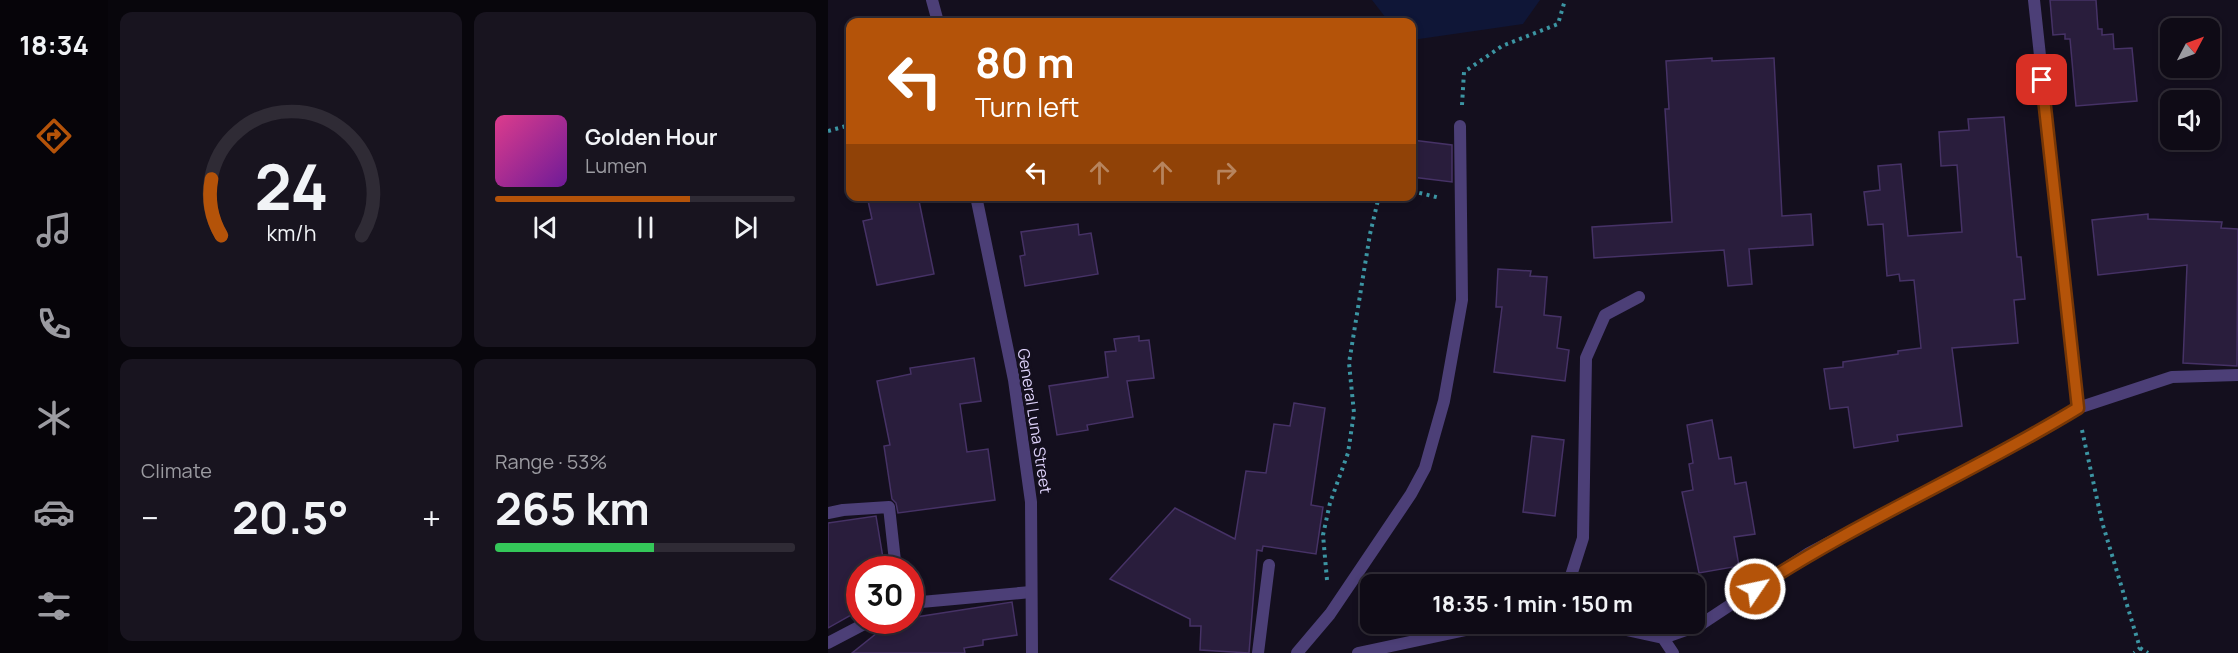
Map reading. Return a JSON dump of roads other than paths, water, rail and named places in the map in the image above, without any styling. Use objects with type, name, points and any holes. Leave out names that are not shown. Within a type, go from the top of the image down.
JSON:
[{"type":"street","points":[[932,0],[937,18]]},
{"type":"street","points":[[2034,0],[2078,408]]},
{"type":"street","points":[[1297,653],[1330,614],[1411,494],[1425,468],[1444,401],[1462,300],[1460,126]]},
{"type":"street","name":"General Luna Street","points":[[977,201],[1014,380],[1030,491],[1032,653]]},
{"type":"street","points":[[1572,574],[1583,538],[1586,358],[1605,315],[1639,297]]},
{"type":"street","points":[[1645,634],[1663,638],[1700,626],[1809,553],[2037,433],[2078,408],[2172,377],[2238,375]]},
{"type":"street","points":[[828,513],[889,507],[894,556]]},
{"type":"street","points":[[1258,653],[1269,565]]},
{"type":"street","points":[[924,602],[1031,592]]},
{"type":"street","points":[[828,643],[846,634]]},
{"type":"street","points":[[1358,653],[1447,634]]},
{"type":"street","points":[[1663,638],[1673,653]]},
{"type":"water","points":[[1372,0],[1540,0],[1523,24],[1416,39],[1416,18],[1386,18]]}]
